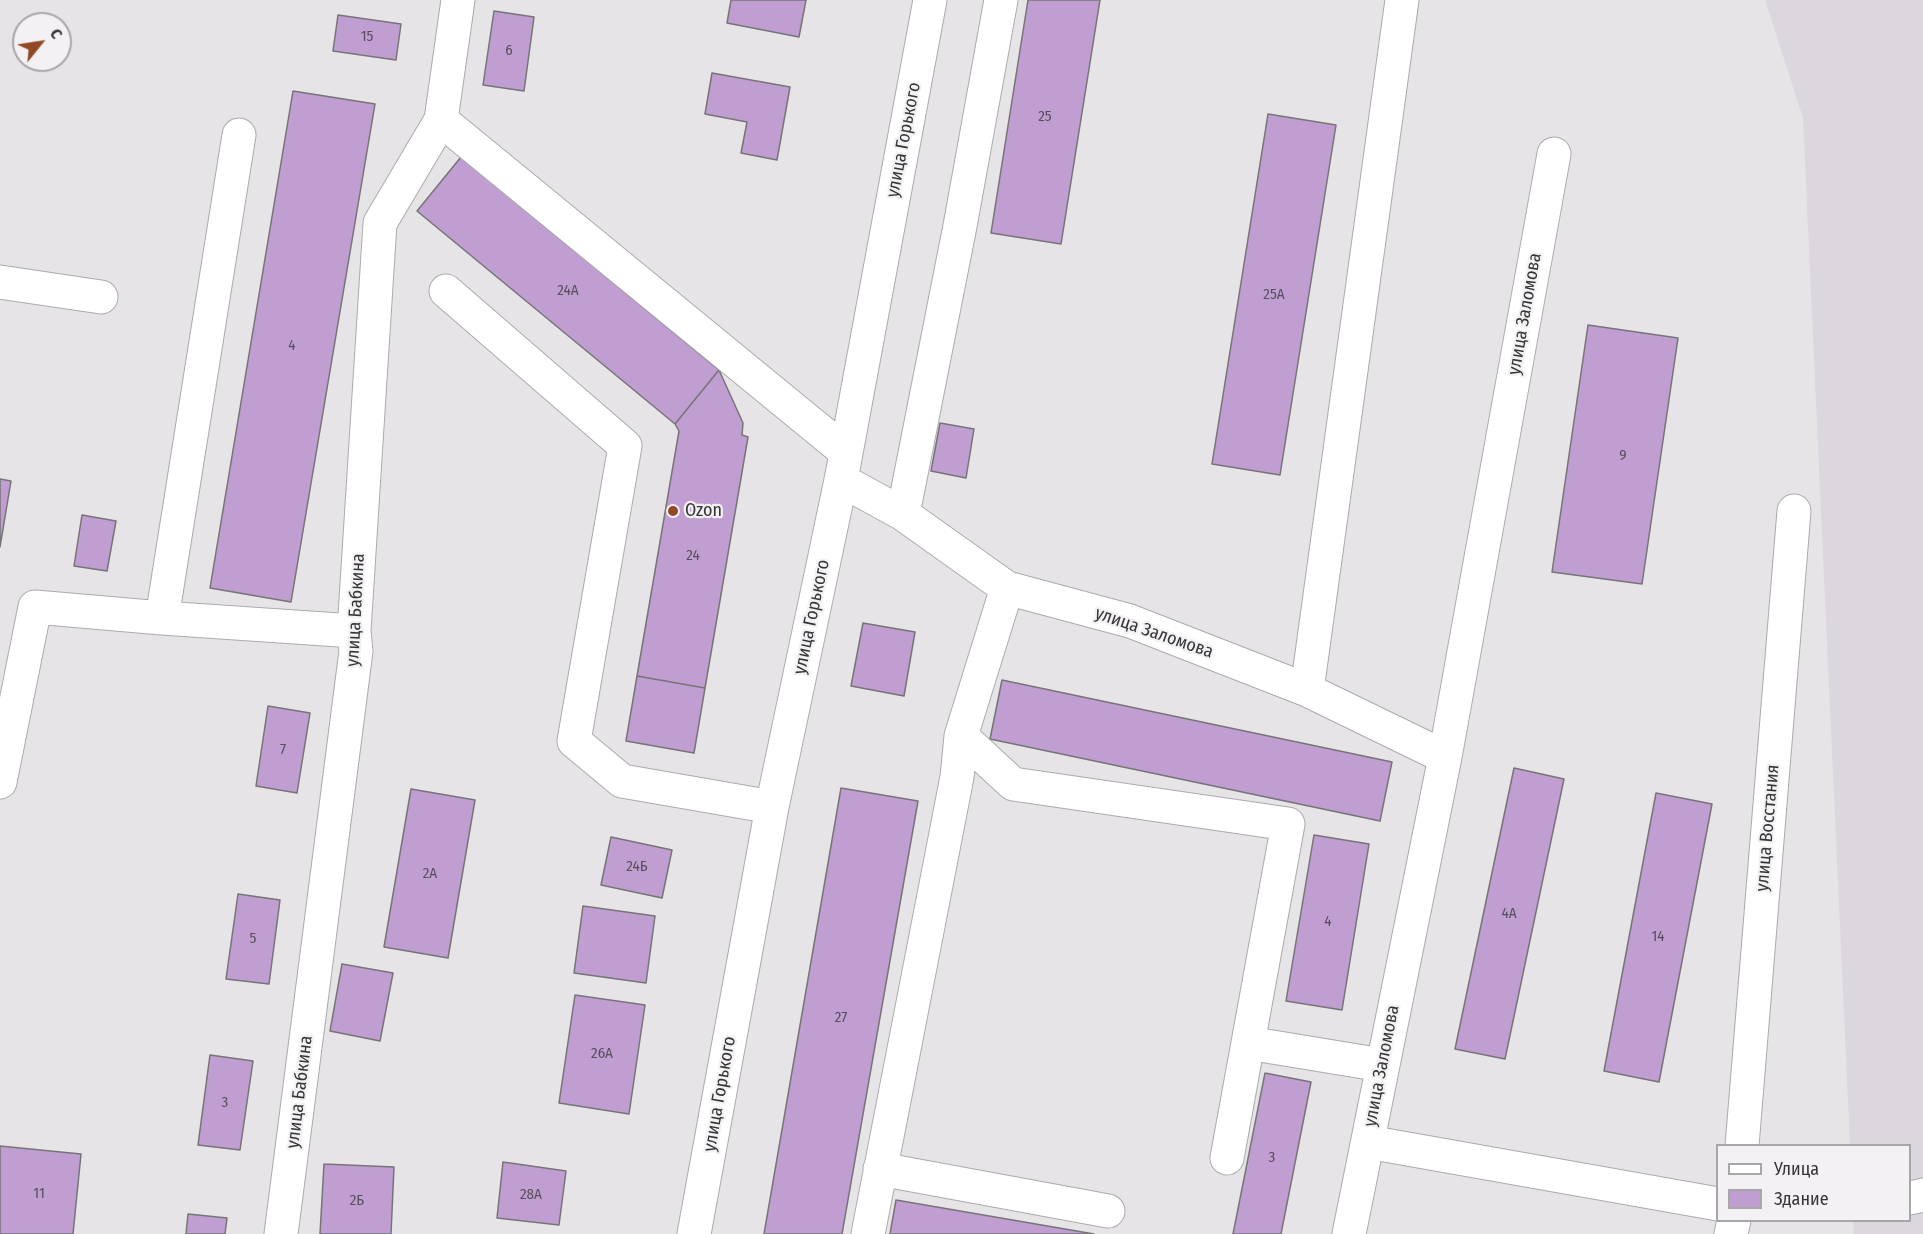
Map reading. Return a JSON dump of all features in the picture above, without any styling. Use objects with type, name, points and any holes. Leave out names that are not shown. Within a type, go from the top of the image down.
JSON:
[{"type":"street","name":"улица Бабкина","points":[[281,1234],[356,651],[354,631],[380,223],[441,120],[458,0]]},
{"type":"street","name":"улица Горького","points":[[694,1234],[772,807],[844,466],[930,0]]},
{"type":"street","points":[[903,514],[960,226],[1001,0]]},
{"type":"street","points":[[1308,690],[1402,0]]},
{"type":"street","name":"улица Заломова","points":[[441,120],[844,466],[903,514],[1007,588],[1130,621],[1308,690],[1445,757]]},
{"type":"street","points":[[162,618],[239,135]]},
{"type":"street","name":"улица Заломова","points":[[1349,1234],[1445,757],[1554,154]]},
{"type":"street","points":[[0,282],[101,297]]},
{"type":"street","points":[[446,291],[625,446],[574,741],[622,781],[772,807]]},
{"type":"street","name":"улица Восстания","points":[[1742,1144],[1794,511]]},
{"type":"street","points":[[868,1234],[957,777],[961,736],[1007,588]]},
{"type":"street","points":[[0,782],[35,606],[162,618],[354,631]]},
{"type":"street","points":[[961,736],[1013,784],[1288,824],[1227,1158]]},
{"type":"street","points":[[1248,1043],[1382,1065]]},
{"type":"street","points":[[1368,1142],[1716,1204]]},
{"type":"street","points":[[880,1169],[1108,1211]]},
{"type":"shaded area","points":[[1765,0],[1923,0],[1923,1234],[1854,1234],[1853,1222],[1911,1222],[1911,1144],[1850,1144],[1803,118]]},
{"type":"building","points":[[731,0],[806,0],[799,37],[727,23]]},
{"type":"building","points":[[1028,0],[1100,0],[1061,244],[991,233]]},
{"type":"building","points":[[494,11],[534,17],[524,91],[483,85]]},
{"type":"building","points":[[338,15],[401,24],[396,60],[333,51]]},
{"type":"building","points":[[712,73],[790,87],[777,160],[741,153],[747,122],[705,114]]},
{"type":"building","points":[[293,91],[375,104],[291,602],[210,588]]},
{"type":"building","points":[[1268,114],[1336,125],[1280,475],[1212,464]]},
{"type":"building","points":[[461,157],[719,370],[675,424],[417,211]]},
{"type":"building","points":[[1588,325],[1678,338],[1642,584],[1552,572]]},
{"type":"building","points":[[719,370],[743,423],[742,435],[748,437],[705,688],[637,676],[679,431],[675,424]]},
{"type":"building","points":[[940,423],[974,429],[966,478],[931,471]]},
{"type":"building","points":[[0,479],[11,481],[0,547]]},
{"type":"building","points":[[82,515],[116,521],[107,571],[74,566]]},
{"type":"building","points":[[863,623],[915,632],[904,696],[851,686]]},
{"type":"building","points":[[637,676],[705,688],[694,753],[626,741]]},
{"type":"building","points":[[1002,680],[1392,762],[1380,821],[990,739]]},
{"type":"building","points":[[268,706],[310,713],[297,793],[256,786]]},
{"type":"building","points":[[1514,768],[1564,779],[1505,1059],[1455,1049]]},
{"type":"building","points":[[841,788],[918,801],[842,1234],[764,1234]]},
{"type":"building","points":[[411,789],[475,800],[448,958],[384,947]]},
{"type":"building","points":[[1656,793],[1712,804],[1659,1082],[1604,1071]]},
{"type":"building","points":[[1314,835],[1369,844],[1342,1010],[1286,1001]]},
{"type":"building","points":[[611,837],[672,850],[662,898],[601,885]]},
{"type":"building","points":[[238,894],[280,900],[269,984],[226,979]]},
{"type":"building","points":[[583,906],[655,916],[646,983],[574,973]]},
{"type":"building","points":[[342,964],[393,973],[380,1041],[330,1031]]},
{"type":"building","points":[[575,995],[645,1005],[629,1114],[559,1103]]},
{"type":"building","points":[[210,1055],[253,1061],[240,1150],[198,1145]]},
{"type":"building","points":[[1265,1073],[1311,1082],[1281,1234],[1233,1234]]},
{"type":"building","points":[[0,1146],[81,1154],[73,1234],[0,1234]]},
{"type":"building","points":[[503,1162],[566,1171],[559,1225],[497,1218]]},
{"type":"building","points":[[324,1164],[394,1167],[391,1234],[320,1234]]},
{"type":"building","points":[[896,1200],[1094,1234],[890,1234]]},
{"type":"building","points":[[188,1214],[227,1218],[225,1234],[186,1234]]},
{"type":"place","name":"Ozon","points":[[673,511]]}]
